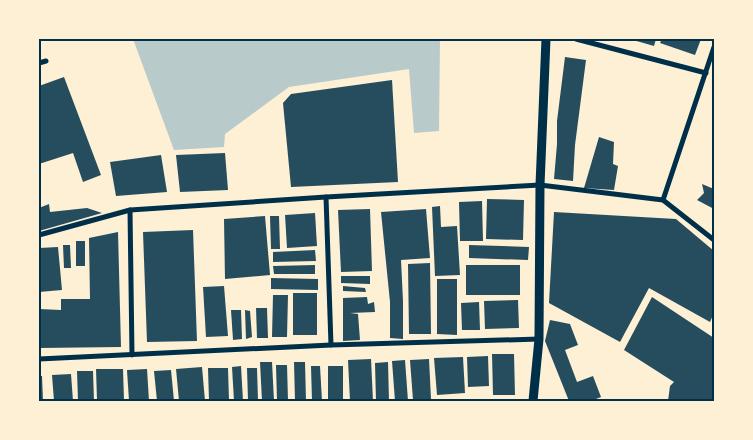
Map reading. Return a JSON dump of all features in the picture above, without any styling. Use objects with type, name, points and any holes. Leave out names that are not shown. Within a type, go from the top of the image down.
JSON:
[{"type":"street","points":[[532,401],[539,340],[540,184],[546,39]]},
{"type":"street","points":[[576,39],[706,73]]},
{"type":"street","points":[[664,200],[714,47]]},
{"type":"street","points":[[39,63],[46,61]]},
{"type":"street","points":[[39,235],[130,210],[540,184],[664,200],[714,240]]},
{"type":"street","points":[[326,197],[331,345]]},
{"type":"street","points":[[130,210],[132,355]]},
{"type":"street","points":[[39,359],[331,345],[539,340]]},
{"type":"shaded area","points":[[133,39],[440,39],[439,131],[414,133],[409,69],[289,87],[225,134],[224,147],[174,150]]},
{"type":"building","points":[[634,39],[656,39],[654,46]]},
{"type":"building","points":[[662,39],[701,39],[695,55],[660,43]]},
{"type":"building","points":[[565,57],[586,60],[575,145],[573,181],[554,179],[557,121]]},
{"type":"building","points":[[64,77],[101,175],[83,182],[73,153],[39,164],[39,86]]},
{"type":"building","points":[[392,80],[398,182],[291,187],[283,103],[291,94]]},
{"type":"building","points":[[599,137],[614,142],[613,164],[618,166],[614,190],[584,188]]},
{"type":"building","points":[[225,153],[228,190],[180,192],[176,155]]},
{"type":"building","points":[[161,155],[167,192],[116,196],[110,162]]},
{"type":"building","points":[[702,184],[714,189],[714,209],[697,200],[704,193]]},
{"type":"building","points":[[487,199],[524,200],[523,240],[486,239]]},
{"type":"building","points":[[482,201],[483,241],[460,241],[459,202]]},
{"type":"building","points":[[49,204],[50,212],[87,208],[102,213],[39,231],[39,208]]},
{"type":"building","points":[[440,206],[441,227],[457,226],[460,275],[435,276],[432,207]]},
{"type":"building","points":[[370,209],[372,271],[341,272],[338,210]]},
{"type":"building","points":[[426,209],[430,258],[401,260],[403,339],[390,338],[390,302],[381,212]]},
{"type":"building","points":[[554,212],[676,219],[714,251],[714,313],[710,322],[649,288],[620,342],[549,303]]},
{"type":"building","points":[[315,213],[317,246],[287,248],[285,215]]},
{"type":"building","points":[[265,216],[270,275],[225,279],[224,219]]},
{"type":"building","points":[[270,216],[279,216],[280,249],[271,249]]},
{"type":"building","points":[[193,230],[197,341],[147,342],[143,232]]},
{"type":"building","points":[[118,232],[121,347],[39,348],[39,309],[61,310],[61,299],[90,299],[89,238]]},
{"type":"building","points":[[76,241],[85,241],[85,266],[76,266]]},
{"type":"building","points":[[63,245],[70,245],[71,268],[64,268]]},
{"type":"building","points":[[469,245],[529,247],[528,260],[469,258]]},
{"type":"building","points":[[58,247],[62,290],[39,292],[39,248]]},
{"type":"building","points":[[315,250],[316,261],[273,262],[273,252]]},
{"type":"building","points":[[430,263],[431,334],[409,334],[408,264]]},
{"type":"building","points":[[315,265],[315,274],[274,274],[273,266]]},
{"type":"building","points":[[466,265],[520,265],[520,295],[466,295]]},
{"type":"building","points":[[341,276],[370,276],[370,284],[341,283]]},
{"type":"building","points":[[271,278],[318,279],[318,290],[271,289]]},
{"type":"building","points":[[437,279],[457,279],[457,335],[437,334]]},
{"type":"building","points":[[224,286],[228,336],[206,337],[203,287]]},
{"type":"building","points":[[343,286],[365,288],[366,292],[343,291]]},
{"type":"building","points":[[293,293],[317,293],[317,335],[293,335]]},
{"type":"building","points":[[273,295],[288,295],[287,337],[272,337]]},
{"type":"building","points":[[367,297],[368,304],[374,302],[375,312],[350,313],[358,314],[360,340],[343,341],[343,298]]},
{"type":"building","points":[[652,297],[714,338],[714,401],[668,401],[670,386],[674,382],[624,350]]},
{"type":"building","points":[[518,300],[519,328],[485,329],[484,301]]},
{"type":"building","points":[[479,302],[480,330],[462,330],[461,303]]},
{"type":"building","points":[[256,308],[267,308],[268,338],[257,338]]},
{"type":"building","points":[[231,310],[241,310],[242,339],[233,340]]},
{"type":"building","points":[[245,310],[250,311],[252,337],[246,339]]},
{"type":"building","points":[[550,320],[570,324],[578,345],[565,350],[577,382],[593,376],[601,397],[591,401],[569,401],[545,341]]},
{"type":"building","points":[[492,354],[514,354],[515,395],[493,395]]},
{"type":"building","points":[[488,356],[489,386],[468,387],[467,357]]},
{"type":"building","points":[[463,357],[465,393],[437,395],[434,358]]},
{"type":"building","points":[[371,359],[373,401],[350,401],[348,360]]},
{"type":"building","points":[[429,359],[431,399],[413,400],[410,360]]},
{"type":"building","points":[[405,360],[408,401],[395,401],[392,361]]},
{"type":"building","points":[[260,362],[272,362],[274,401],[262,401]]},
{"type":"building","points":[[294,362],[305,362],[306,401],[295,401]]},
{"type":"building","points":[[388,362],[389,401],[376,401],[375,363]]},
{"type":"building","points":[[276,365],[287,365],[288,401],[277,401]]},
{"type":"building","points":[[241,366],[243,401],[234,401],[232,367]]},
{"type":"building","points":[[311,366],[320,366],[322,401],[312,401]]},
{"type":"building","points":[[328,366],[343,366],[343,401],[328,401]]},
{"type":"building","points":[[202,367],[205,401],[179,401],[176,369]]},
{"type":"building","points":[[208,368],[228,368],[229,401],[209,401]]},
{"type":"building","points":[[247,368],[257,368],[258,401],[248,401]]},
{"type":"building","points":[[96,369],[123,369],[124,401],[97,401]]},
{"type":"building","points":[[147,369],[149,401],[129,401],[127,370]]},
{"type":"building","points":[[171,370],[174,401],[157,401],[154,371]]},
{"type":"building","points":[[77,371],[93,371],[94,401],[78,401]]},
{"type":"building","points":[[71,374],[73,401],[54,401],[52,375]]},
{"type":"building","points":[[39,376],[42,376],[43,401],[39,401]]}]
